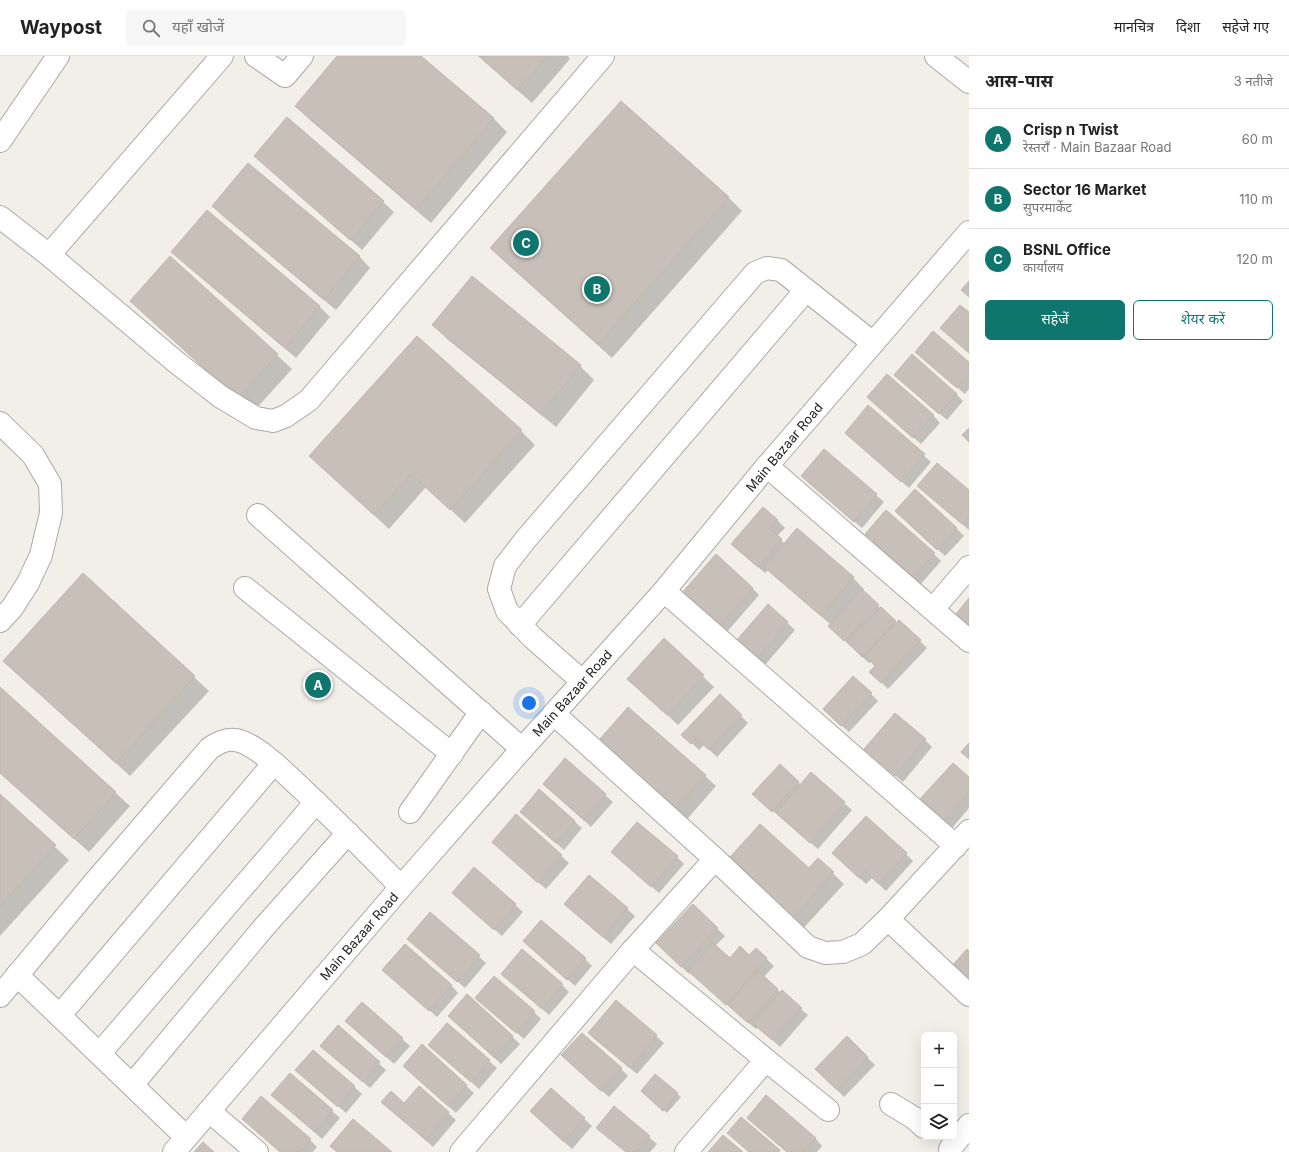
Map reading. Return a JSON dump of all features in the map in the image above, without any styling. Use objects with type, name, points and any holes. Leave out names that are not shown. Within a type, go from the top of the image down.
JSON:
[{"type":"street","points":[[0,141],[58,56]]},
{"type":"street","points":[[49,255],[222,56]]},
{"type":"street","points":[[256,56],[285,76],[302,56]]},
{"type":"street","points":[[0,217],[49,255],[176,362],[222,397],[256,418],[273,421],[286,416],[309,400],[603,56]]},
{"type":"street","points":[[936,56],[969,82]]},
{"type":"street","name":"Main Bazaar Road","points":[[180,1145],[401,887],[582,681],[664,591],[767,466],[969,232]]},
{"type":"street","points":[[582,681],[533,638],[507,611],[499,589],[505,566],[531,533],[755,273],[767,268],[781,270],[873,343]]},
{"type":"street","points":[[520,625],[806,290]]},
{"type":"street","points":[[0,423],[34,455],[50,484],[51,513],[41,555],[28,584],[12,608],[0,622]]},
{"type":"street","points":[[767,466],[969,641]]},
{"type":"street","points":[[258,515],[522,749]]},
{"type":"street","points":[[933,609],[969,567]]},
{"type":"street","points":[[245,588],[452,754]]},
{"type":"street","points":[[554,714],[715,859],[808,947],[825,953],[843,952],[862,944],[888,919],[963,838],[664,591]]},
{"type":"street","points":[[410,812],[481,712]]},
{"type":"street","points":[[0,996],[93,884],[210,748],[221,741],[236,740],[251,745],[274,763],[348,833],[401,887]]},
{"type":"street","points":[[60,1015],[274,763]]},
{"type":"street","points":[[100,1053],[316,802]]},
{"type":"street","points":[[132,1085],[265,926],[348,833]]},
{"type":"street","points":[[461,1152],[633,950],[715,859]]},
{"type":"street","points":[[888,919],[969,995]]},
{"type":"street","points":[[633,950],[828,1110]]},
{"type":"street","points":[[17,975],[132,1085],[180,1145]]},
{"type":"street","points":[[686,1152],[766,1060]]},
{"type":"street","points":[[891,1104],[914,1118],[921,1124]]},
{"type":"street","points":[[209,1111],[257,1152]]},
{"type":"street","points":[[946,1146],[969,1125]]},
{"type":"building","points":[[337,56],[421,56],[494,118],[416,209],[295,106]]},
{"type":"building","points":[[479,56],[547,56],[517,90]]},
{"type":"building","points":[[621,101],[729,197],[598,344],[490,248]]},
{"type":"building","points":[[287,117],[384,201],[350,240],[254,156]]},
{"type":"building","points":[[248,163],[360,256],[324,300],[212,206]]},
{"type":"building","points":[[207,210],[320,306],[285,348],[171,252]]},
{"type":"building","points":[[170,256],[278,354],[238,399],[130,301]]},
{"type":"building","points":[[472,276],[581,365],[541,414],[432,325]]},
{"type":"building","points":[[969,281],[969,297],[961,290]]},
{"type":"building","points":[[960,305],[969,312],[969,353],[940,328]]},
{"type":"building","points":[[933,331],[969,362],[969,374],[957,388],[915,352]]},
{"type":"building","points":[[417,336],[522,430],[450,510],[411,474],[374,515],[309,456]]},
{"type":"building","points":[[912,354],[957,394],[939,414],[894,375]]},
{"type":"building","points":[[887,374],[934,415],[913,438],[867,397]]},
{"type":"building","points":[[868,405],[925,454],[901,482],[845,433]]},
{"type":"building","points":[[969,428],[969,442],[962,435]]},
{"type":"building","points":[[824,449],[877,494],[854,522],[801,476]]},
{"type":"building","points":[[937,463],[969,490],[969,515],[962,524],[917,486]]},
{"type":"building","points":[[915,489],[957,528],[937,550],[895,511]]},
{"type":"building","points":[[763,507],[778,520],[770,529],[782,539],[758,567],[731,544]]},
{"type":"building","points":[[886,510],[935,553],[913,577],[865,534]]},
{"type":"building","points":[[797,528],[854,577],[821,616],[764,567]]},
{"type":"building","points":[[716,554],[753,588],[718,627],[681,594]]},
{"type":"building","points":[[83,573],[195,676],[116,763],[3,661]]},
{"type":"building","points":[[862,589],[879,605],[844,641],[828,626]]},
{"type":"building","points":[[969,598],[969,628],[955,615]]},
{"type":"building","points":[[768,604],[788,622],[757,659],[736,641]]},
{"type":"building","points":[[881,607],[896,621],[862,657],[847,642]]},
{"type":"building","points":[[899,620],[921,640],[881,683],[869,672],[875,666],[865,656]]},
{"type":"building","points":[[664,638],[704,675],[667,715],[627,679]]},
{"type":"building","points":[[853,676],[872,693],[841,726],[823,709]]},
{"type":"building","points":[[0,687],[116,792],[74,839],[0,773]]},
{"type":"building","points":[[720,694],[742,715],[709,750],[696,738],[691,744],[681,735]]},
{"type":"building","points":[[628,707],[706,775],[670,815],[593,747]]},
{"type":"building","points":[[895,713],[926,739],[895,776],[864,749]]},
{"type":"building","points":[[969,743],[969,759],[961,752]]},
{"type":"building","points":[[565,758],[606,794],[584,820],[543,784]]},
{"type":"building","points":[[953,763],[969,777],[969,793],[944,821],[920,799]]},
{"type":"building","points":[[780,764],[799,782],[772,812],[752,794]]},
{"type":"building","points":[[811,772],[845,802],[810,843],[776,813]]},
{"type":"building","points":[[539,789],[575,821],[556,843],[520,812]]},
{"type":"building","points":[[0,794],[56,845],[0,906]]},
{"type":"building","points":[[516,814],[562,855],[538,883],[492,842]]},
{"type":"building","points":[[866,816],[907,853],[879,884],[865,871],[859,878],[832,853]]},
{"type":"building","points":[[637,822],[678,856],[651,887],[611,852]]},
{"type":"building","points":[[760,824],[809,868],[818,858],[834,872],[787,924],[722,866]]},
{"type":"building","points":[[474,867],[516,904],[494,930],[452,893]]},
{"type":"building","points":[[589,875],[628,908],[603,937],[564,904]]},
{"type":"building","points":[[693,904],[718,928],[681,967],[656,943]]},
{"type":"building","points":[[430,912],[480,955],[457,982],[407,939]]},
{"type":"building","points":[[541,920],[586,958],[567,980],[523,941]]},
{"type":"building","points":[[713,943],[730,958],[740,946],[749,955],[756,948],[767,958],[726,1005],[688,971]]},
{"type":"building","points":[[405,944],[452,985],[429,1011],[382,970]]},
{"type":"building","points":[[522,949],[563,984],[542,1009],[501,974]]},
{"type":"building","points":[[967,949],[969,951],[969,982],[951,967]]},
{"type":"building","points":[[758,971],[778,989],[748,1023],[728,1005]]},
{"type":"building","points":[[494,976],[535,1011],[516,1033],[475,998]]},
{"type":"building","points":[[782,990],[802,1008],[772,1040],[752,1023]]},
{"type":"building","points":[[467,994],[513,1036],[494,1057],[448,1016]]},
{"type":"building","points":[[616,1000],[657,1035],[630,1068],[588,1033]]},
{"type":"building","points":[[362,1002],[403,1038],[386,1057],[345,1021]]},
{"type":"building","points":[[447,1023],[490,1060],[471,1082],[428,1045]]},
{"type":"building","points":[[338,1025],[380,1062],[363,1082],[320,1046]]},
{"type":"building","points":[[582,1033],[622,1068],[601,1091],[561,1055]]},
{"type":"building","points":[[847,1036],[868,1057],[837,1090],[815,1069]]},
{"type":"building","points":[[422,1044],[467,1085],[448,1106],[403,1066]]},
{"type":"building","points":[[313,1050],[355,1086],[338,1107],[295,1070]]},
{"type":"building","points":[[290,1073],[333,1110],[315,1132],[271,1095]]},
{"type":"building","points":[[655,1074],[678,1093],[663,1111],[641,1091]]},
{"type":"building","points":[[419,1086],[449,1112],[426,1140],[381,1102],[391,1091],[404,1103]]},
{"type":"building","points":[[551,1088],[585,1118],[564,1142],[530,1111]]},
{"type":"building","points":[[766,1095],[816,1138],[803,1152],[787,1152],[747,1118]]},
{"type":"building","points":[[261,1096],[311,1139],[300,1152],[280,1152],[242,1119]]},
{"type":"building","points":[[614,1106],[650,1136],[637,1152],[626,1152],[596,1128]]},
{"type":"building","points":[[741,1117],[780,1150],[779,1152],[749,1152],[727,1133]]},
{"type":"building","points":[[353,1119],[392,1152],[337,1152],[330,1146]]},
{"type":"building","points":[[723,1135],[743,1152],[708,1152]]},
{"type":"building","points":[[203,1142],[214,1152],[194,1152]]},
{"type":"place","name":"BSNL Office","points":[[526,243]]},
{"type":"place","name":"Sector 16 Market","points":[[597,289]]},
{"type":"place","name":"Crisp n Twist","points":[[318,685]]}]
